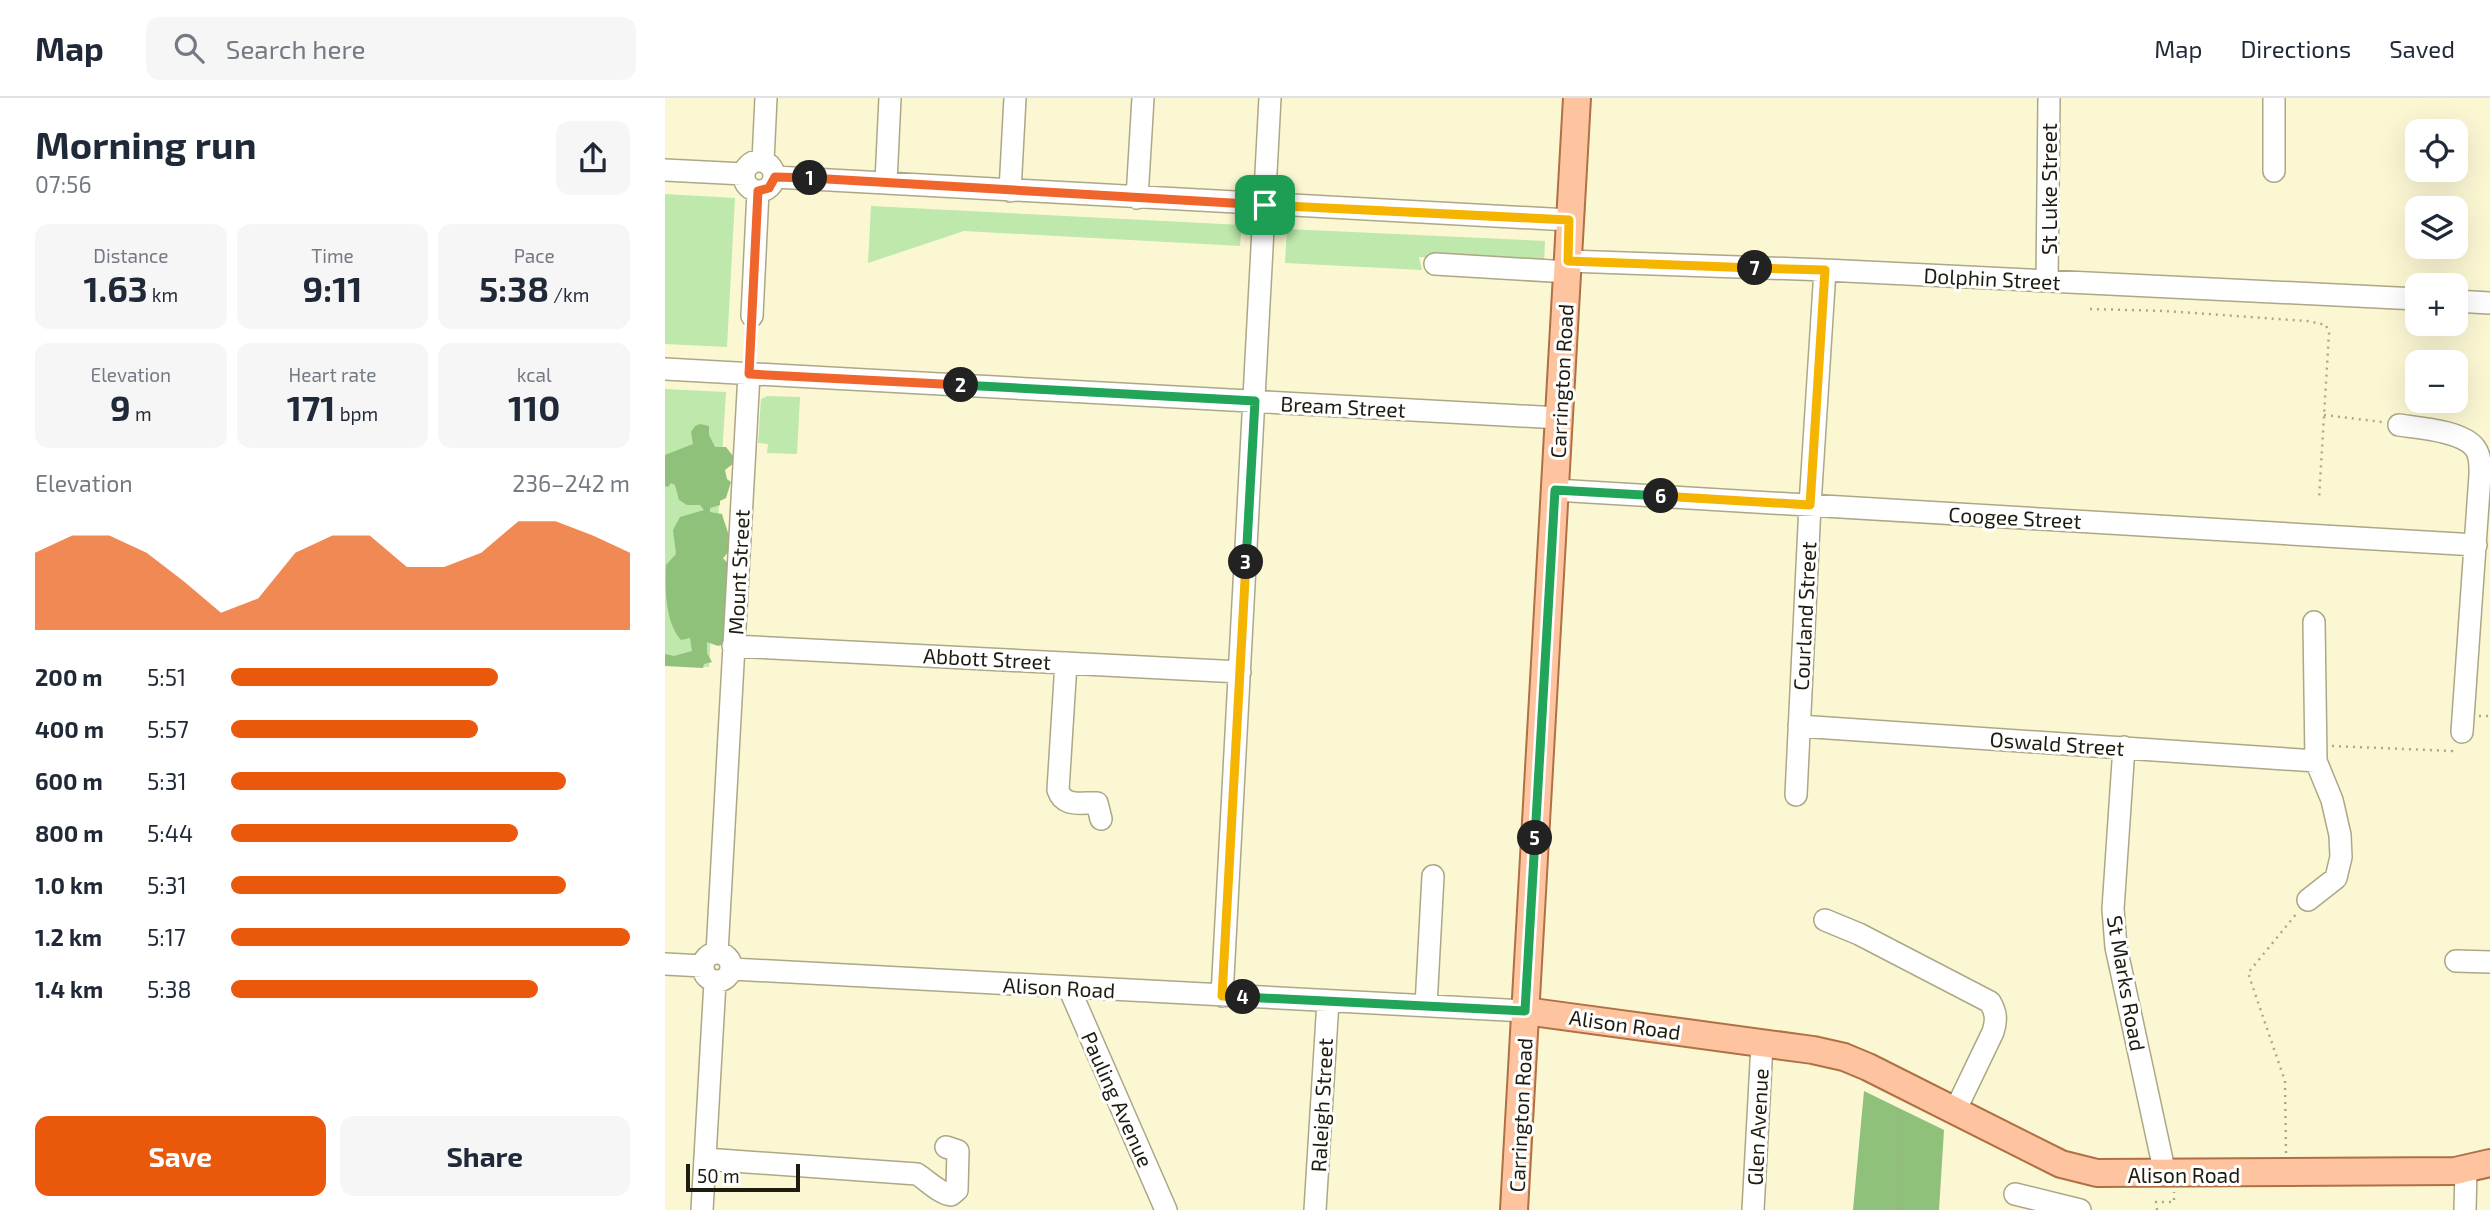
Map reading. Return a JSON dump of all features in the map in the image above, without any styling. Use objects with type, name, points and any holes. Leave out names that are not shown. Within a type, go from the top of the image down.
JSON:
[{"type":"main road","name":"Carrington Road","points":[[1514,1210],[1577,98]]},
{"type":"main road","name":"Alison Road","points":[[1525,1011],[1829,1053],[1858,1062],[2017,1143],[2078,1169],[2115,1175],[2478,1166]]},
{"type":"street","points":[[665,170],[751,182],[769,188],[766,98]]},
{"type":"street","points":[[886,182],[890,98]]},
{"type":"street","points":[[1010,191],[1015,98]]},
{"type":"street","points":[[1137,198],[1143,98]]},
{"type":"street","points":[[1222,996],[1270,98]]},
{"type":"street","name":"St Luke Street","points":[[2047,281],[2049,98]]},
{"type":"street","points":[[2274,98],[2274,171]]},
{"type":"street","points":[[769,169],[886,182],[1010,191],[1569,220]]},
{"type":"street","points":[[751,182],[752,316]]},
{"type":"street","name":"Dolphin Street","points":[[1435,264],[1825,270],[2405,298]]},
{"type":"street","name":"Courland Street","points":[[1796,795],[1825,270]]},
{"type":"street","points":[[2468,302],[2490,303]]},
{"type":"street","name":"Bream Street","points":[[665,369],[1559,418]]},
{"type":"street","name":"Mount Street","points":[[702,1210],[749,374]]},
{"type":"street","points":[[2399,425],[2456,436],[2475,446],[2480,464],[2476,545],[2480,617],[2466,648],[2462,732]]},
{"type":"street","name":"Coogee Street","points":[[1555,490],[2476,545]]},
{"type":"street","points":[[2308,900],[2336,878],[2341,856],[2340,835],[2332,800],[2316,753],[2314,622]]},
{"type":"street","name":"Abbott Street","points":[[733,646],[1240,672]]},
{"type":"street","points":[[1066,663],[1058,790],[1067,803],[1097,803],[1101,819]]},
{"type":"street","name":"Oswald Street","points":[[1799,726],[2124,747],[2316,753]]},
{"type":"street","name":"St Marks Road","points":[[2124,747],[2113,909],[2116,947],[2165,1174]]},
{"type":"street","points":[[1426,1006],[1433,876]]},
{"type":"street","points":[[1825,920],[1859,934],[1990,1002],[1996,1021],[1993,1032],[1955,1111]]},
{"type":"street","points":[[2456,961],[2490,962]]},
{"type":"street","name":"Alison Road","points":[[665,964],[1525,1011]]},
{"type":"street","name":"Pauling Avenue","points":[[1069,988],[1166,1210]]},
{"type":"street","name":"Raleigh Street","points":[[1315,1210],[1328,1001]]},
{"type":"street","name":"Glen Avenue","points":[[1752,1210],[1762,1044]]},
{"type":"street","points":[[705,1159],[917,1174],[934,1184],[943,1194],[951,1195],[957,1190],[958,1151],[946,1147]]},
{"type":"street","points":[[2465,1210],[2478,1166]]},
{"type":"street","points":[[2015,1194],[2080,1210]]},
{"type":"path","points":[[2090,309],[2165,311],[2307,321],[2326,325],[2329,333],[2319,499]]},
{"type":"path","points":[[749,374],[752,316]]},
{"type":"path","points":[[2324,415],[2399,425]]},
{"type":"path","points":[[2316,753],[2452,751],[2452,740],[2462,732]]},
{"type":"path","points":[[2286,1153],[2285,1081],[2248,973],[2308,900]]},
{"type":"path","points":[[1898,1103],[1898,1210]]},
{"type":"path","points":[[2157,1210],[2156,1202],[2174,1202]]},
{"type":"green space","points":[[665,194],[735,198],[727,347],[665,344]]},
{"type":"green space","points":[[871,206],[1242,225],[1240,246],[964,231],[868,263]]},
{"type":"green space","points":[[1287,229],[1545,241],[1544,264],[1419,257],[1422,270],[1285,263]]},
{"type":"green space","points":[[665,389],[726,392],[709,667],[665,665]]},
{"type":"green space","points":[[767,396],[800,397],[797,454],[767,453],[768,444],[758,443],[761,399]]},
{"type":"green space","points":[[700,424],[709,426],[709,435],[715,447],[726,447],[733,456],[734,463],[725,470],[727,479],[731,482],[726,498],[720,501],[720,505],[710,508],[710,512],[722,514],[729,536],[729,548],[723,558],[731,567],[730,580],[726,582],[730,606],[724,614],[732,626],[728,643],[718,646],[707,642],[707,653],[712,662],[704,664],[703,668],[665,666],[665,654],[674,656],[692,651],[690,638],[681,640],[676,633],[667,605],[666,565],[676,554],[673,530],[680,517],[704,510],[700,505],[687,505],[679,500],[675,485],[671,483],[668,487],[665,486],[665,455],[693,444],[691,432]]},
{"type":"green space","points":[[1864,1091],[1944,1130],[1939,1210],[1853,1210]]},
{"type":"route","points":[[775,177],[1265,205],[1569,220],[1568,261],[1825,270],[1810,505],[1555,490],[1525,1011],[1222,996],[1255,401],[749,374],[758,191],[769,188],[775,177]]}]
